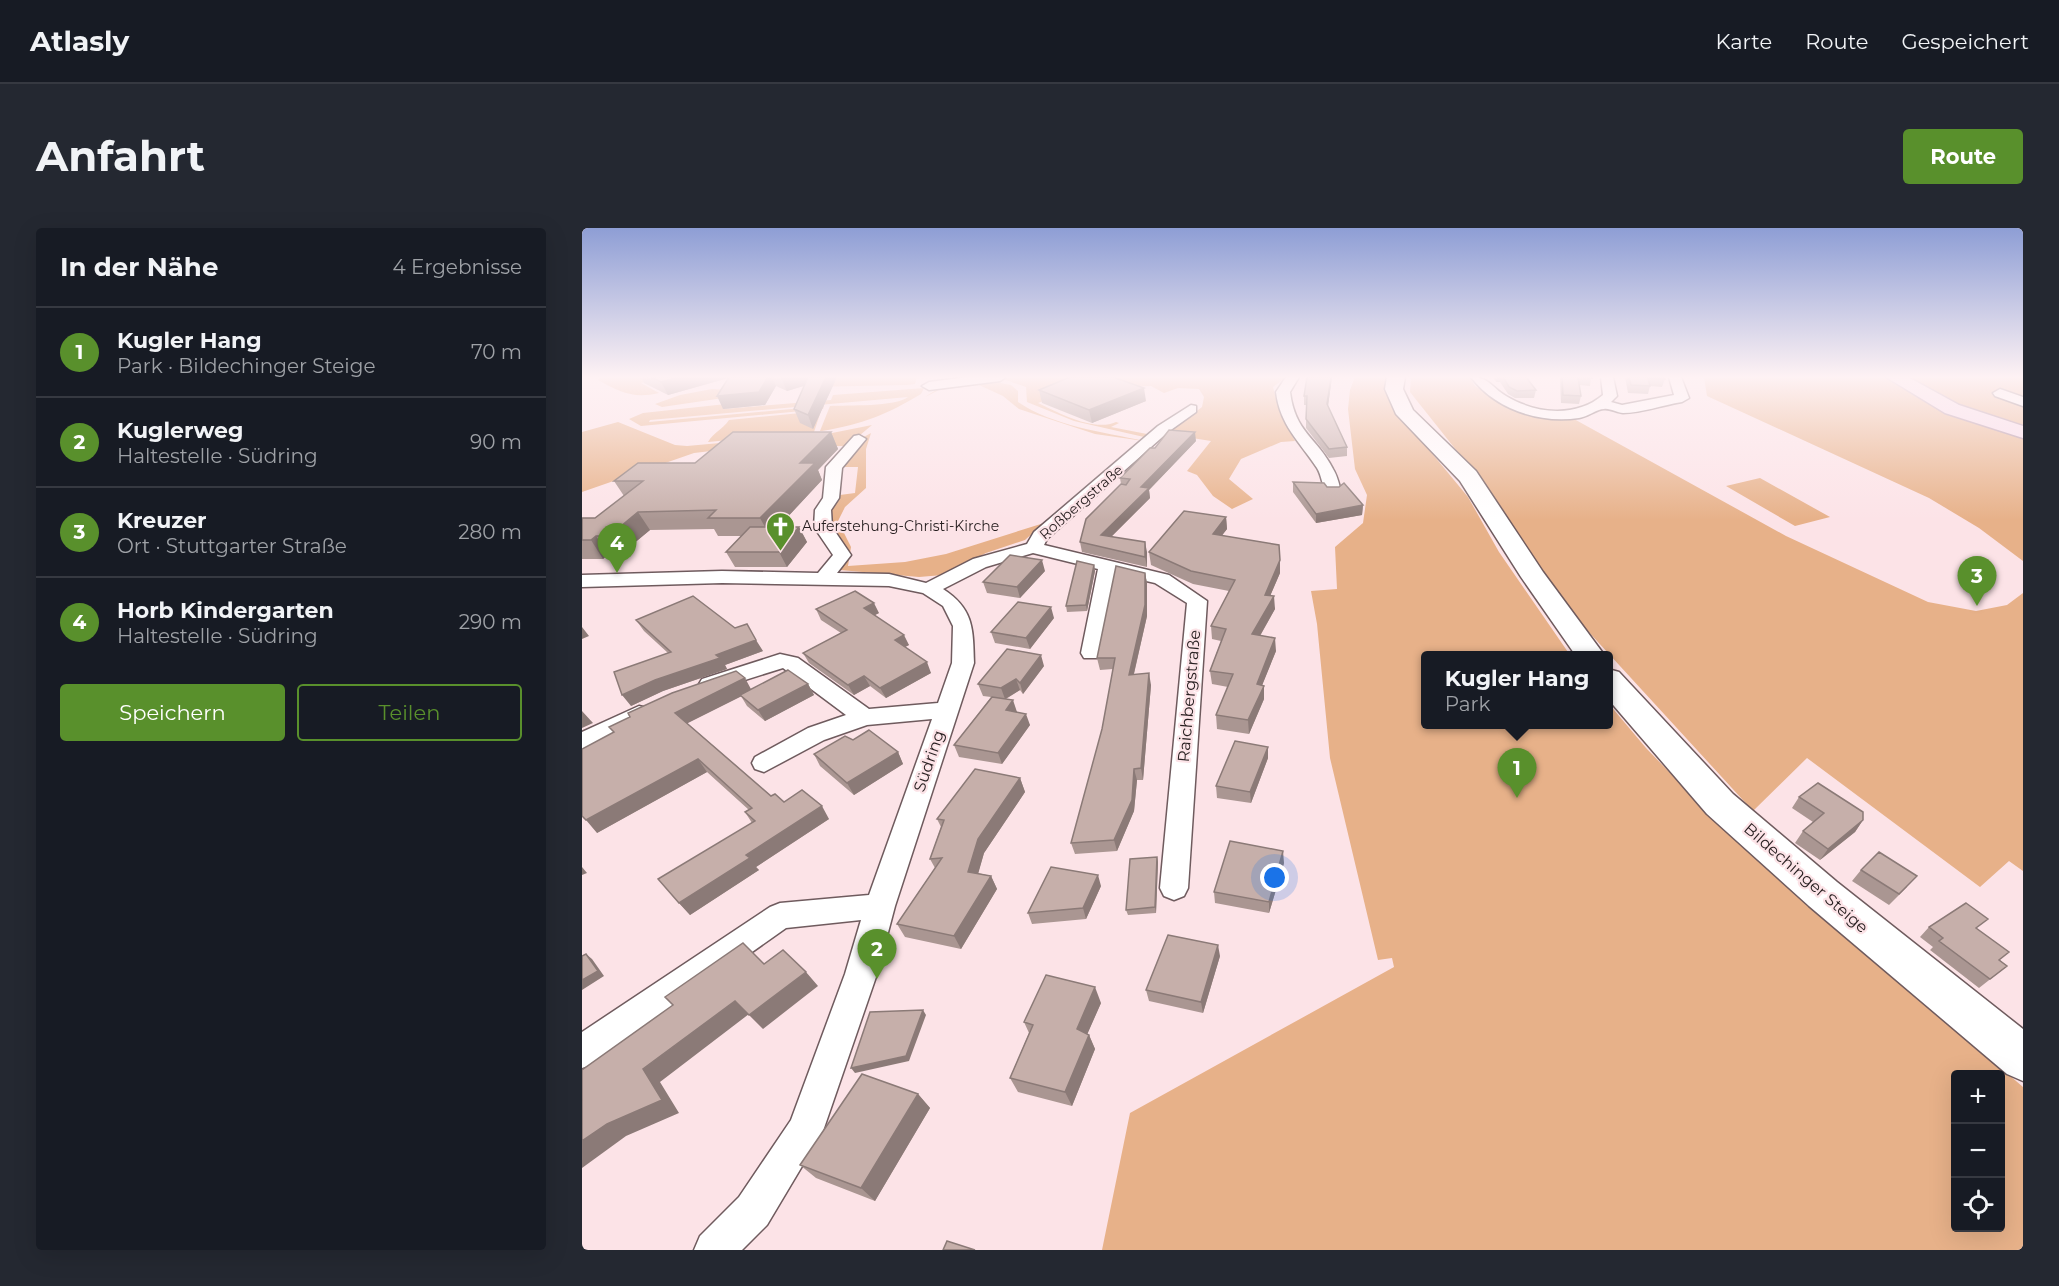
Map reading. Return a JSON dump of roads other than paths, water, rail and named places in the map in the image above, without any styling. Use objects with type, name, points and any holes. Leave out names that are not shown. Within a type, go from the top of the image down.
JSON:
[{"type":"main road","points":[[2000,425],[2023,432]]},
{"type":"street","name":"Roßbergstraße","points":[[929,589],[972,566],[1007,551],[1033,548],[1040,536],[1169,425]]},
{"type":"street","points":[[1292,425],[1326,469],[1333,491]]},
{"type":"street","points":[[1417,425],[1460,466],[1488,504],[1553,605],[1587,651]]},
{"type":"street","points":[[824,578],[842,555],[823,527],[823,510],[831,498],[834,467],[860,439]]},
{"type":"street","name":"Raichbergstraße","points":[[1033,548],[1162,579],[1197,601],[1174,888]]},
{"type":"street","points":[[1092,653],[1108,566]]},
{"type":"street","name":"Südring","points":[[582,581],[824,578],[889,580],[929,589],[951,603],[963,626],[963,663],[880,906],[861,974],[805,1131],[753,1211],[714,1250]]},
{"type":"street","points":[[694,690],[780,661],[789,663],[865,717]]},
{"type":"street","name":"Bildechinger Steige","points":[[1613,685],[1720,804],[1823,894],[2023,1058]]},
{"type":"street","points":[[582,742],[661,704]]},
{"type":"street","points":[[764,764],[816,734],[865,717],[946,710]]},
{"type":"street","points":[[582,1052],[780,916],[880,906]]},
{"type":"place","name":"Auferstehung-Christi-Kirche","points":[[781,552]]},
{"type":"place","name":"Horb Kindergarten","points":[[617,573]]},
{"type":"place","name":"Kreuzer","points":[[1977,606]]},
{"type":"place","name":"Kugler Hang","points":[[1517,798]]},
{"type":"place","name":"Kuglerweg","points":[[877,979]]}]
